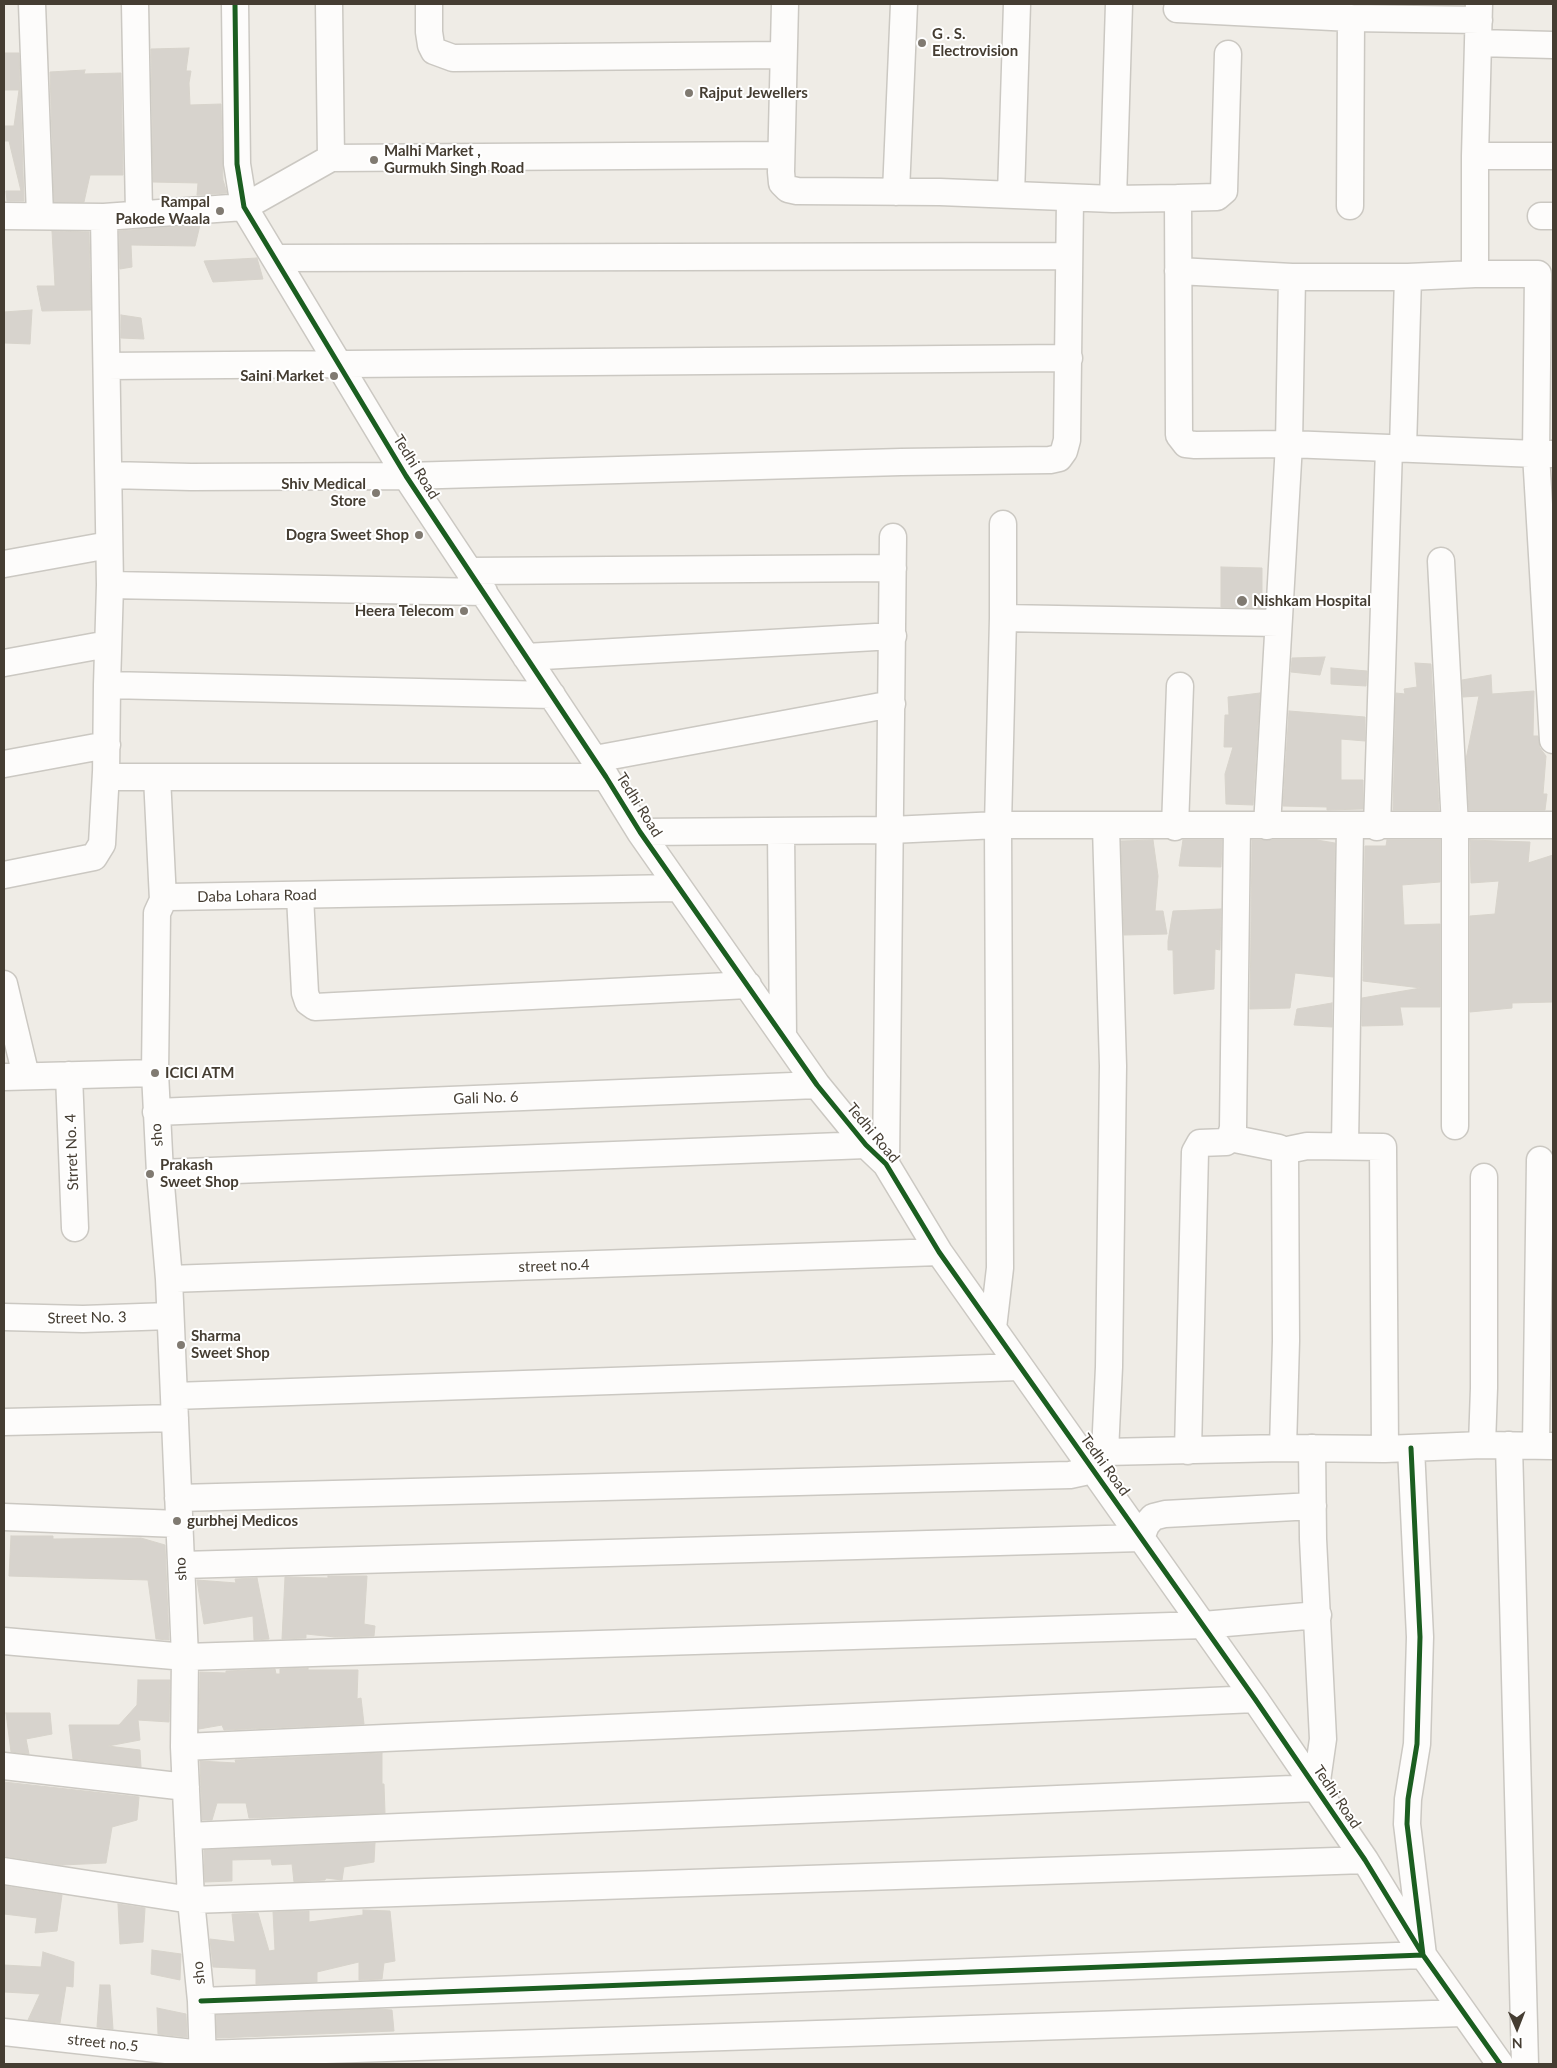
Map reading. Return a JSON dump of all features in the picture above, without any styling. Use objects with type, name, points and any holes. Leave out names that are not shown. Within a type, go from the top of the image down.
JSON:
[{"type":"street","points":[[32,4],[40,215]]},
{"type":"street","points":[[135,4],[139,213]]},
{"type":"street","points":[[235,4],[237,164],[244,207]]},
{"type":"street","points":[[330,4],[331,158]]},
{"type":"street","points":[[429,4],[431,45],[434,51],[453,58],[783,55]]},
{"type":"street","points":[[785,4],[782,183],[788,189],[797,191],[1011,195],[1070,199],[1217,197],[1224,191],[1228,54]]},
{"type":"street","points":[[896,192],[904,4]]},
{"type":"street","points":[[1011,195],[1017,4]]},
{"type":"street","points":[[1113,199],[1119,4]]},
{"type":"street","points":[[1177,9],[1351,18],[1479,22],[1553,45]]},
{"type":"street","points":[[1350,206],[1351,18]]},
{"type":"street","points":[[1475,274],[1475,156],[1479,22]]},
{"type":"street","points":[[4,216],[104,217],[244,207],[331,158],[781,155]]},
{"type":"street","points":[[1475,156],[1553,156]]},
{"type":"street","points":[[1178,198],[1178,406],[1179,435],[1186,444],[1289,444],[1545,454]]},
{"type":"street","points":[[109,475],[192,477],[406,476],[901,462],[1050,460],[1058,458],[1064,451],[1067,440],[1070,199]]},
{"type":"street","name":"Tedhi Road","points":[[244,207],[406,476],[601,768],[640,832],[817,1085],[866,1145],[886,1164],[939,1252],[1019,1367],[1098,1460],[1141,1538],[1255,1698],[1365,1860],[1423,1955],[1500,2064]]},
{"type":"street","points":[[4,876],[94,857],[102,844],[107,746],[110,585],[104,217]]},
{"type":"street","points":[[275,258],[1069,256]]},
{"type":"street","points":[[1178,271],[1292,277],[1546,274],[1545,454],[1553,740]]},
{"type":"street","points":[[1267,826],[1289,444],[1292,277]]},
{"type":"street","points":[[1377,827],[1396,448],[1408,277]]},
{"type":"street","points":[[107,366],[1069,358]]},
{"type":"street","points":[[993,1328],[1000,1268],[998,825],[1003,618],[1003,524]]},
{"type":"street","points":[[886,1164],[892,830],[893,537]]},
{"type":"street","points":[[4,564],[109,545]]},
{"type":"street","points":[[1441,561],[1456,826],[1455,1126]]},
{"type":"street","points":[[469,571],[893,568]]},
{"type":"street","points":[[110,585],[484,592]]},
{"type":"street","points":[[1003,618],[1278,622]]},
{"type":"street","points":[[526,657],[892,636]]},
{"type":"street","points":[[4,663],[108,644]]},
{"type":"street","points":[[107,684],[552,696]]},
{"type":"street","points":[[1175,826],[1180,686]]},
{"type":"street","points":[[106,772],[106,778],[601,768],[892,704]]},
{"type":"street","points":[[4,764],[107,746]]},
{"type":"street","points":[[4,984],[15,1076],[155,1073],[157,913],[163,900],[157,777]]},
{"type":"street","points":[[640,832],[892,830],[998,825],[1377,827],[1553,825]]},
{"type":"street","points":[[1345,1146],[1350,826]]},
{"type":"street","points":[[1098,1460],[1113,1194],[1113,1066],[1106,827]]},
{"type":"street","points":[[1188,1451],[1194,1152],[1200,1143],[1222,1143],[1230,1138],[1233,1128],[1237,827]]},
{"type":"street","points":[[780,832],[783,1036]]},
{"type":"street","name":"Daba Lohara Road","points":[[163,900],[169,897],[678,888]]},
{"type":"street","points":[[300,896],[305,993],[308,1002],[315,1007],[748,985]]},
{"type":"street","name":"sho","points":[[155,1073],[160,1173],[169,1279],[178,1524],[182,1565],[185,1657],[184,1747],[191,1900],[201,2002],[203,2059]]},
{"type":"street","name":"Strret No. 4","points":[[69,1075],[75,1228]]},
{"type":"street","name":"Gali No. 6","points":[[156,1112],[817,1085]]},
{"type":"street","points":[[1230,1138],[1279,1148],[1283,1151],[1286,1162],[1283,1448]]},
{"type":"street","points":[[160,1173],[866,1145]]},
{"type":"street","points":[[1283,1151],[1307,1146],[1383,1147],[1385,1449]]},
{"type":"street","points":[[178,1498],[1070,1475],[1084,1472],[1098,1460],[1188,1451],[1283,1448],[1385,1449],[1482,1445],[1544,1446],[1540,1160]]},
{"type":"street","points":[[1482,1445],[1484,1388],[1484,1177]]},
{"type":"street","name":"street no.4","points":[[169,1279],[939,1252]]},
{"type":"street","name":"Street No. 3","points":[[4,1317],[83,1319],[170,1316]]},
{"type":"street","points":[[4,1422],[175,1407],[1019,1367]]},
{"type":"street","points":[[1509,1445],[1525,2064]]},
{"type":"street","points":[[188,1836],[1316,1788],[1323,1739],[1312,1448]]},
{"type":"street","points":[[201,2002],[1423,1955],[1407,1824],[1408,1799],[1417,1744],[1420,1637],[1411,1448]]},
{"type":"street","points":[[182,1565],[1141,1538],[1146,1525],[1153,1517],[1165,1514],[1313,1506]]},
{"type":"street","points":[[4,1517],[178,1524]]},
{"type":"street","points":[[4,1641],[185,1657],[1203,1624],[1318,1615]]},
{"type":"street","points":[[184,1747],[1255,1698]]},
{"type":"street","points":[[4,1766],[186,1787]]},
{"type":"street","points":[[4,1871],[191,1900],[1365,1860]]},
{"type":"street","name":"street no.5","points":[[4,2032],[203,2059],[1463,2013]]},
{"type":"building","points":[[189,48],[186,71],[191,71],[189,83],[190,105],[221,104],[223,180],[227,193],[197,195],[198,183],[153,182],[151,49]]},
{"type":"building","points":[[4,53],[19,53],[24,201],[7,201],[6,191],[21,191],[9,141],[4,141],[4,126],[14,126],[19,90],[4,90]]},
{"type":"building","points":[[85,70],[84,74],[121,73],[123,175],[90,175],[84,202],[54,202],[50,72]]},
{"type":"building","points":[[200,225],[195,246],[131,245],[132,267],[120,269],[119,231]]},
{"type":"building","points":[[52,231],[89,232],[91,310],[42,311],[37,286],[55,286]]},
{"type":"building","points":[[257,258],[263,279],[213,282],[204,261]]},
{"type":"building","points":[[32,310],[30,344],[5,343],[4,312]]},
{"type":"building","points":[[121,315],[141,318],[144,339],[121,338]]},
{"type":"building","points":[[1221,567],[1262,568],[1262,608],[1221,607]]},
{"type":"building","points":[[1325,657],[1320,675],[1291,672],[1292,658]]},
{"type":"building","points":[[1415,663],[1431,664],[1439,810],[1393,810],[1396,693],[1405,694],[1404,689],[1417,687]]},
{"type":"building","points":[[1331,668],[1367,671],[1366,686],[1331,684]]},
{"type":"building","points":[[1491,675],[1492,694],[1534,691],[1533,736],[1538,736],[1540,748],[1546,756],[1543,794],[1547,794],[1545,810],[1469,810],[1466,759],[1479,696],[1463,697],[1462,680]]},
{"type":"building","points":[[1260,693],[1253,805],[1226,804],[1225,774],[1233,747],[1224,747],[1225,715],[1229,715],[1228,697]]},
{"type":"building","points":[[1289,711],[1365,717],[1365,741],[1341,739],[1341,780],[1363,780],[1363,809],[1327,810],[1327,807],[1283,806]]},
{"type":"building","points":[[1153,840],[1158,876],[1155,911],[1163,911],[1167,934],[1124,935],[1121,841]]},
{"type":"building","points":[[1183,840],[1222,840],[1221,867],[1179,866]]},
{"type":"building","points":[[1252,840],[1317,840],[1335,843],[1333,977],[1295,973],[1290,1008],[1250,1009]]},
{"type":"building","points":[[1387,840],[1440,840],[1440,882],[1402,885],[1404,925],[1440,924],[1440,1007],[1400,1007],[1403,1025],[1362,1026],[1362,998],[1421,988],[1363,981],[1365,846],[1386,846]]},
{"type":"building","points":[[1470,840],[1530,842],[1528,863],[1553,855],[1553,1002],[1512,1003],[1512,1008],[1470,1012],[1470,916],[1495,914],[1499,881],[1471,883]]},
{"type":"building","points":[[1221,909],[1220,950],[1215,949],[1214,989],[1174,994],[1173,950],[1168,950],[1173,911]]},
{"type":"building","points":[[1332,1003],[1332,1027],[1294,1025],[1297,1009]]},
{"type":"building","points":[[11,1536],[53,1536],[53,1539],[141,1538],[165,1545],[169,1640],[156,1639],[148,1580],[9,1576]]},
{"type":"building","points":[[328,1576],[367,1576],[364,1624],[375,1626],[374,1636],[335,1637],[306,1634],[306,1638],[282,1639],[285,1577],[328,1578]]},
{"type":"building","points":[[257,1578],[269,1639],[254,1640],[253,1616],[204,1624],[197,1580],[236,1583],[235,1579]]},
{"type":"building","points":[[308,1668],[308,1670],[358,1670],[357,1699],[361,1698],[364,1724],[224,1730],[222,1725],[199,1729],[200,1672],[226,1673],[226,1671],[275,1669],[276,1674],[280,1674],[280,1669]]},
{"type":"building","points":[[138,1680],[170,1680],[169,1722],[138,1720],[140,1740],[108,1746],[140,1750],[141,1767],[73,1759],[69,1725],[119,1725],[137,1705]]},
{"type":"building","points":[[6,1713],[50,1713],[52,1734],[26,1739],[29,1754],[11,1752]]},
{"type":"building","points":[[382,1753],[382,1784],[384,1784],[385,1813],[249,1818],[246,1803],[217,1803],[212,1820],[202,1820],[200,1761],[236,1763],[235,1760]]},
{"type":"building","points":[[4,1782],[139,1797],[137,1820],[112,1827],[106,1863],[62,1865],[4,1856]]},
{"type":"building","points":[[375,1843],[374,1862],[344,1867],[342,1880],[326,1878],[325,1880],[294,1882],[292,1864],[272,1865],[271,1859],[232,1860],[232,1881],[205,1882],[204,1850]]},
{"type":"building","points":[[4,1886],[62,1895],[57,1931],[35,1933],[37,1918],[4,1914]]},
{"type":"building","points":[[118,1904],[145,1908],[143,1942],[120,1944]]},
{"type":"building","points":[[363,1910],[390,1911],[395,1961],[384,1963],[382,1979],[359,1980],[359,1962],[317,1972],[317,1982],[256,1984],[256,1969],[213,1967],[210,1939],[235,1942],[232,1914],[258,1913],[269,1951],[275,1950],[273,1912],[309,1911],[309,1922],[363,1915]]},
{"type":"building","points":[[152,1950],[181,1954],[180,1980],[151,1974]]},
{"type":"building","points":[[43,1952],[74,1962],[73,1987],[66,1986],[60,2023],[28,2020],[40,1994],[4,1992],[4,1965],[41,1967]]},
{"type":"building","points":[[100,1985],[110,1985],[113,2029],[97,2027]]},
{"type":"building","points":[[157,2008],[186,2014],[187,2037],[158,2034]]},
{"type":"building","points":[[392,2010],[394,2031],[217,2038],[216,2015]]},
{"type":"cycle path","points":[[235,4],[237,164],[244,207],[406,476],[606,777],[640,832],[817,1085],[866,1145],[886,1164],[939,1252],[1255,1699],[1365,1860],[1423,1955],[1500,2064]]},
{"type":"cycle path","points":[[201,2001],[1423,1955],[1407,1824],[1408,1799],[1417,1744],[1420,1637],[1411,1448]]},
{"type":"place","name":"G . S. Electrovision","points":[[922,43]]},
{"type":"place","name":"Rajput Jewellers","points":[[689,93]]},
{"type":"place","name":"Malhi Market , Gurmukh Singh Road","points":[[374,160]]},
{"type":"place","name":"Rampal Pakode Waala","points":[[220,211]]},
{"type":"place","name":"Saini Market","points":[[334,376]]},
{"type":"place","name":"Shiv Medical Store","points":[[376,493]]},
{"type":"place","name":"Dogra Sweet Shop","points":[[419,535]]},
{"type":"place","name":"Nishkam Hospital","points":[[1242,601]]},
{"type":"place","name":"Heera Telecom","points":[[464,611]]},
{"type":"place","name":"ICICI ATM","points":[[155,1073]]},
{"type":"place","name":"Prakash Sweet Shop","points":[[150,1174]]},
{"type":"place","name":"Sharma Sweet Shop","points":[[181,1345]]},
{"type":"place","name":"gurbhej Medicos","points":[[177,1521]]}]
